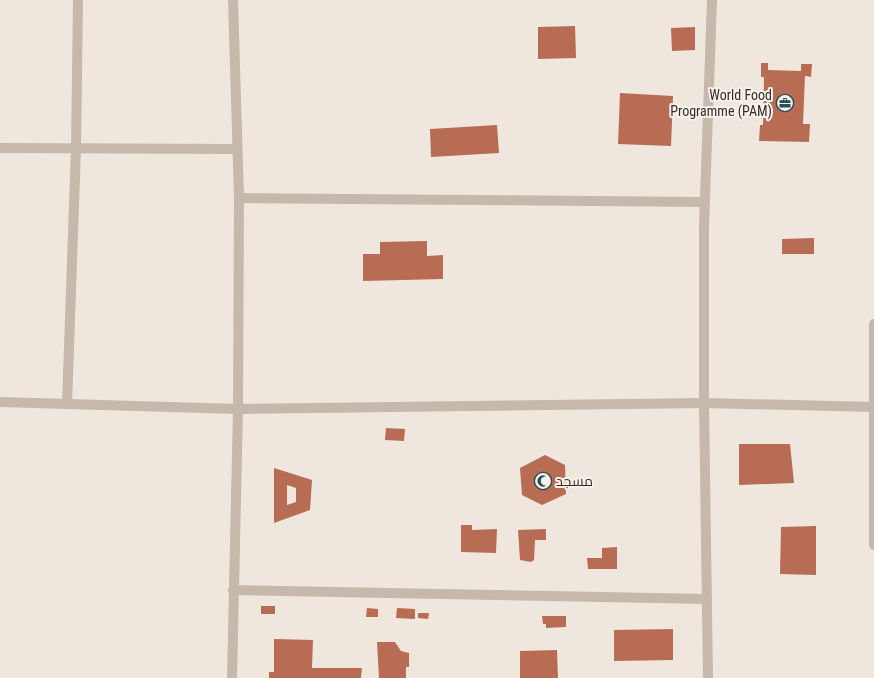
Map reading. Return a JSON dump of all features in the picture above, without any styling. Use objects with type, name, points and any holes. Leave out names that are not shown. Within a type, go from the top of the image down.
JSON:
[{"type":"street","points":[[67,404],[76,149],[78,0]]},
{"type":"street","points":[[232,678],[238,409],[239,198],[233,0]]},
{"type":"street","points":[[708,678],[704,403],[705,202],[712,0]]},
{"type":"street","points":[[0,148],[237,149]]},
{"type":"street","points":[[239,198],[705,202]]},
{"type":"street","points":[[874,324],[874,545]]},
{"type":"street","points":[[0,402],[238,409],[704,403],[873,407]]},
{"type":"street","points":[[233,590],[707,599]]},
{"type":"building","points":[[575,26],[576,58],[538,59],[538,27]]},
{"type":"building","points":[[695,27],[695,50],[672,51],[671,28]]},
{"type":"building","points":[[761,63],[768,63],[768,70],[801,71],[801,64],[812,64],[811,77],[805,76],[803,124],[810,124],[809,142],[759,141],[760,125],[763,125],[764,77],[761,77]]},
{"type":"building","points":[[620,93],[673,96],[671,146],[618,144]]},
{"type":"building","points":[[497,125],[499,153],[431,157],[430,129]]},
{"type":"building","points":[[814,238],[814,254],[782,254],[782,239]]},
{"type":"building","points":[[427,241],[427,256],[443,255],[443,279],[363,281],[363,254],[380,254],[380,242]]},
{"type":"building","points":[[386,428],[405,429],[404,441],[385,440]]},
{"type":"building","points":[[739,444],[790,444],[794,483],[739,485]]},
{"type":"building","name":"مسجد","points":[[545,455],[565,465],[566,494],[542,505],[522,495],[520,468]]},
{"type":"building","points":[[274,468],[312,480],[310,510],[274,523]],"holes":[[[287,485],[296,488],[296,502],[287,505]]]},
{"type":"building","points":[[461,525],[472,525],[472,530],[497,529],[496,553],[461,552]]},
{"type":"building","points":[[816,526],[816,575],[780,574],[781,527]]},
{"type":"building","points":[[546,529],[546,540],[535,540],[534,560],[531,562],[520,560],[518,530]]},
{"type":"building","points":[[617,547],[617,569],[588,569],[587,558],[602,558],[602,548]]},
{"type":"building","points":[[261,606],[275,606],[275,614],[261,614]]},
{"type":"building","points":[[367,608],[378,609],[378,617],[366,617]]},
{"type":"building","points":[[397,608],[415,609],[415,619],[396,618]]},
{"type":"building","points":[[418,613],[429,613],[428,619],[418,618]]},
{"type":"building","points":[[542,616],[566,616],[566,627],[546,628],[546,624],[543,624]]},
{"type":"building","points":[[673,629],[673,660],[614,661],[614,630]]},
{"type":"building","points":[[274,639],[313,640],[312,668],[362,668],[361,678],[269,678],[269,672],[274,672]]},
{"type":"building","points":[[377,642],[395,642],[401,651],[409,653],[409,667],[406,667],[406,678],[379,678]]},
{"type":"building","points":[[557,650],[558,678],[520,678],[520,651]]},
{"type":"place","name":"World Food Programme (PAM)","points":[[785,103]]},
{"type":"place","name":"مسجد","points":[[543,481]]}]
